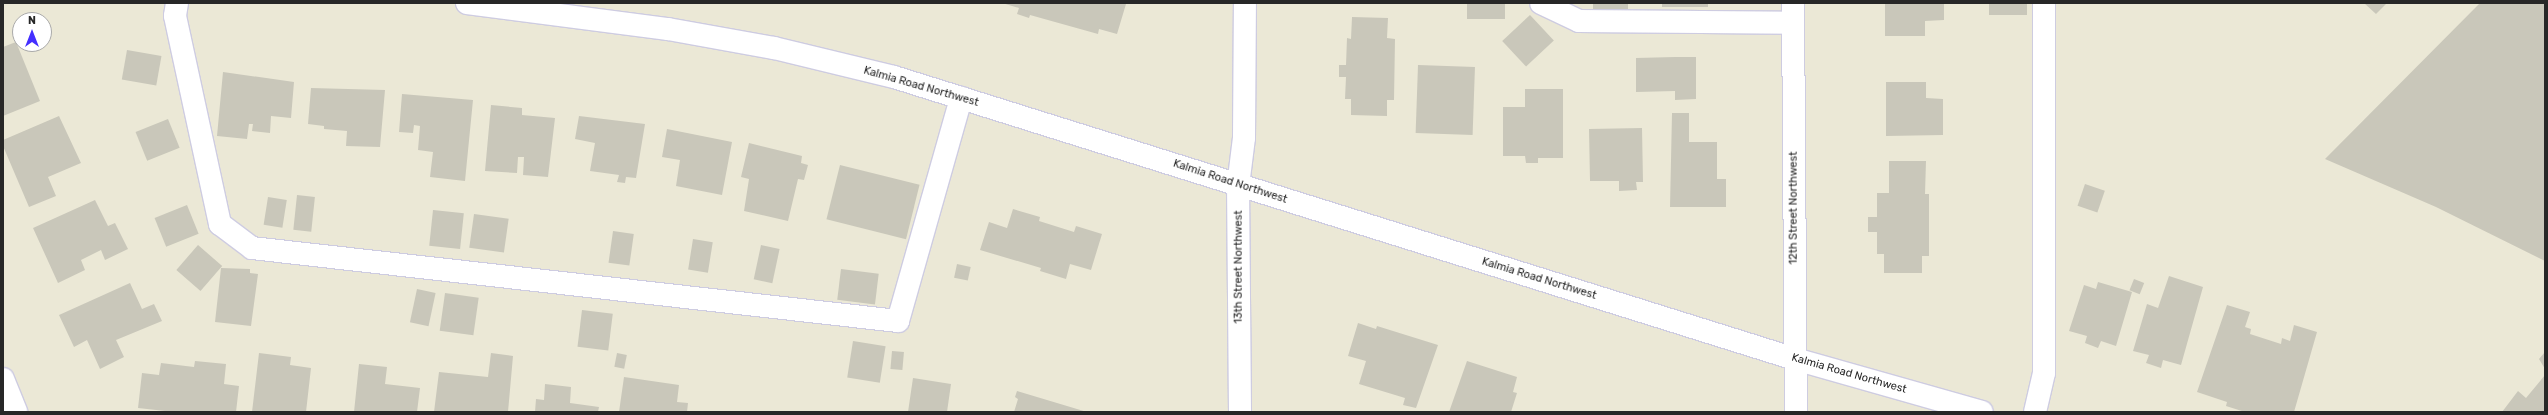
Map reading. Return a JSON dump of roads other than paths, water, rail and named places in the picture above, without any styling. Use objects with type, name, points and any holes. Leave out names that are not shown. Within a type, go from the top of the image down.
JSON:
[{"type":"street","points":[[177,3],[175,16],[220,224],[252,248],[898,321],[961,98]]},
{"type":"street","name":"Kalmia Road Northwest","points":[[467,3],[668,29],[774,48],[894,77],[1238,186],[1795,359],[1982,412]]},
{"type":"street","name":"13th Street Northwest","points":[[1240,412],[1238,186],[1244,138],[1245,3]]},
{"type":"street","points":[[1541,3],[1579,21],[1793,13]]},
{"type":"street","points":[[2035,412],[2044,373],[2044,3]]},
{"type":"street","name":"12th Street Northwest","points":[[1793,13],[1796,412]]},
{"type":"street","points":[[3,379],[16,412]]}]
